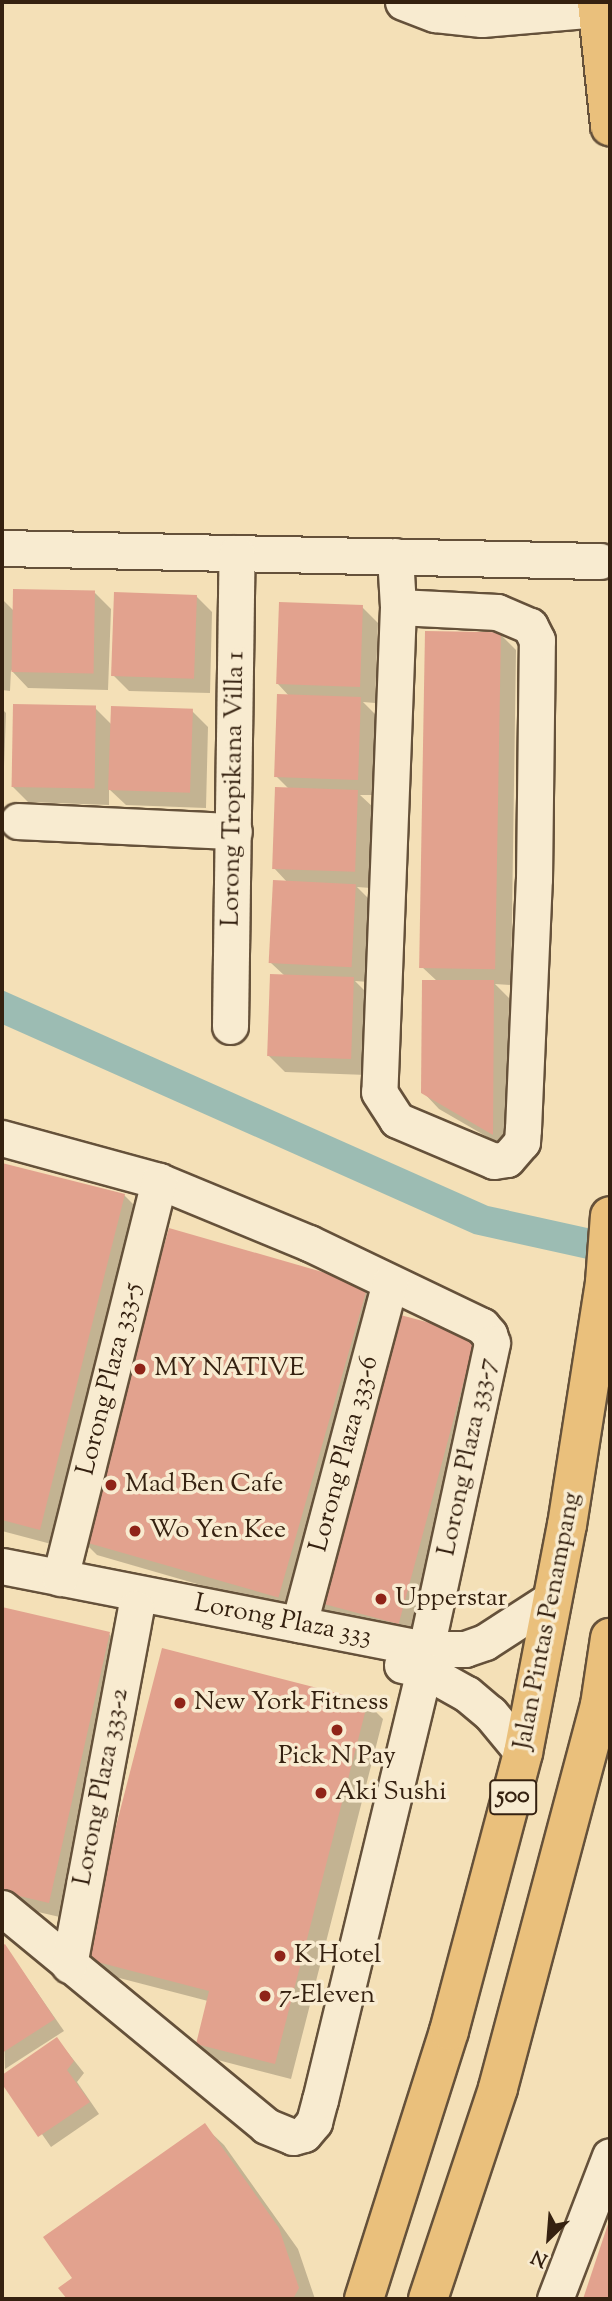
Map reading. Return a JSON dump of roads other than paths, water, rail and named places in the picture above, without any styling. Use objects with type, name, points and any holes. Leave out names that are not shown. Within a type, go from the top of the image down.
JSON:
[{"type":"main road","points":[[597,5],[610,126]]},
{"type":"main road","name":"Jalan Pintas Penampang","points":[[364,2299],[449,2031],[523,1753],[553,1598],[605,1282],[610,1216]]},
{"type":"main road","name":"500","points":[[428,2299],[498,2088],[605,1702],[610,1638]]},
{"type":"street","points":[[402,2],[435,13],[597,5]]},
{"type":"street","points":[[2,548],[607,561]]},
{"type":"street","name":"Lorong Tropikana Villa 1","points":[[230,1026],[237,553]]},
{"type":"street","points":[[396,556],[398,607],[380,1092],[397,1120],[494,1161],[507,1159],[522,1142],[523,1129],[534,879],[537,640],[530,626],[497,611],[398,607]]},
{"type":"street","points":[[18,821],[234,831]]},
{"type":"street","name":"Lorong Plaza 333-7","points":[[2,1138],[159,1181],[309,1243],[482,1326],[492,1343],[425,1660],[314,2122],[304,2134],[293,2137],[266,2126],[69,1965]]},
{"type":"street","name":"Lorong Plaza 333-5","points":[[60,1578],[159,1181]]},
{"type":"street","name":"Lorong Plaza 333-6","points":[[299,1624],[390,1283]]},
{"type":"street","name":"Lorong Plaza 333","points":[[2,1566],[299,1624],[425,1660],[490,1713],[523,1753]]},
{"type":"street","name":"Lorong Plaza 333","points":[[2,1579],[136,1608],[425,1660],[485,1642],[553,1598]]},
{"type":"street","name":"Lorong Plaza 333-2","points":[[69,1965],[136,1608]]},
{"type":"street","points":[[2,1908],[69,1965]]},
{"type":"street","points":[[555,2299],[610,2156]]},
{"type":"water","points":[[2,990],[488,1206],[610,1233],[610,1264],[474,1234],[2,1024]]},
{"type":"place","name":"MY NATIVE","points":[[140,1369]]},
{"type":"place","name":"Mad Ben Cafe","points":[[111,1485]]},
{"type":"place","name":"Wo Yen Kee","points":[[135,1531]]},
{"type":"place","name":"Upperstar","points":[[381,1599]]},
{"type":"place","name":"New York Fitness","points":[[180,1703]]},
{"type":"place","name":"Pick N Pay","points":[[337,1730]]},
{"type":"place","name":"Aki Sushi","points":[[321,1793]]},
{"type":"place","name":"K Hotel","points":[[280,1956]]},
{"type":"place","name":"7-Eleven","points":[[265,1996]]}]
